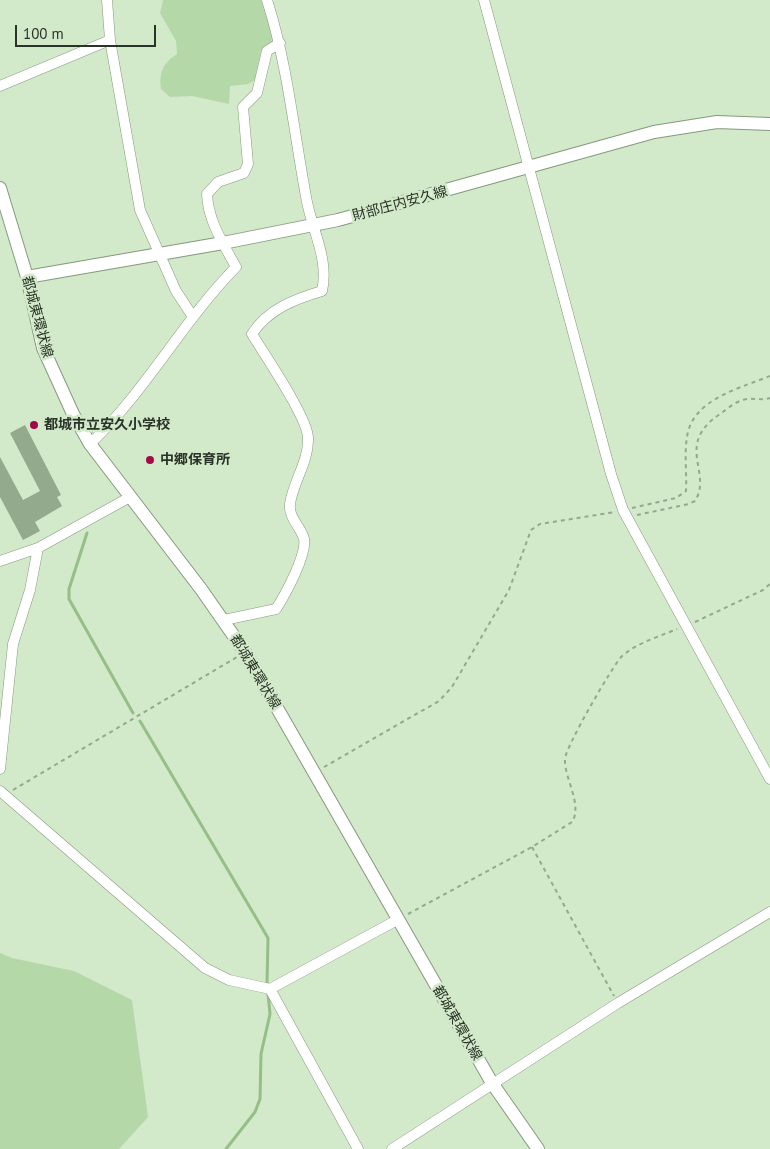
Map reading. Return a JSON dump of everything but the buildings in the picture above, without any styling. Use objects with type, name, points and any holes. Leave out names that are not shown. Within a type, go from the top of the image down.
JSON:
[{"type":"main road","name":"財部庄内安久線","points":[[27,277],[313,226],[654,132],[717,122],[770,124]]},
{"type":"main road","name":"都城東環状線","points":[[0,188],[27,277],[43,348],[59,387],[90,444],[224,620],[245,652],[492,1084],[538,1149]]},
{"type":"street","points":[[107,0],[110,40],[140,210],[176,291],[193,317]]},
{"type":"street","points":[[224,620],[276,609],[305,550],[304,538],[291,514],[290,504],[302,470],[308,437],[300,416],[252,334],[259,323],[290,301],[322,291],[325,278],[319,240],[313,226],[299,163],[280,43],[267,0]]},
{"type":"street","points":[[484,0],[611,474],[625,514],[770,779]]},
{"type":"street","points":[[0,86],[110,40]]},
{"type":"street","points":[[90,444],[110,425],[136,394],[214,289],[236,267],[214,225],[208,206],[207,194],[218,182],[244,173],[248,164],[243,107],[256,94],[267,51],[280,43]]},
{"type":"street","points":[[0,561],[38,548],[130,497]]},
{"type":"street","points":[[0,769],[12,644],[30,590],[38,548]]},
{"type":"street","points":[[1,796],[205,968],[229,980],[248,986],[270,989],[397,920]]},
{"type":"street","points":[[392,1149],[618,1003],[770,912]]},
{"type":"street","points":[[270,989],[358,1149]]},
{"type":"path","points":[[625,514],[676,498],[686,491],[687,438],[689,426],[698,413],[738,387],[770,376]]},
{"type":"path","points":[[314,773],[439,701],[446,694],[509,590],[532,530],[540,524],[625,514],[689,504],[695,501],[700,489],[696,449],[703,428],[709,421],[742,400],[770,398]]},
{"type":"path","points":[[397,920],[532,847],[568,825],[574,818],[575,805],[564,758],[572,740],[621,657],[635,646],[685,626],[763,590],[770,584]]},
{"type":"path","points":[[1,796],[245,652]]},
{"type":"path","points":[[532,847],[618,1003]]},
{"type":"green space","points":[[163,0],[261,0],[274,40],[261,51],[255,80],[248,84],[230,86],[229,104],[192,96],[170,97],[161,89],[161,73],[163,68],[177,54],[176,41],[160,13]]},
{"type":"green space","points":[[0,953],[12,958],[74,971],[132,1000],[148,1117],[119,1149],[0,1149]]},
{"type":"waterway","points":[[87,533],[69,589],[69,599],[133,713]]},
{"type":"waterway","points":[[140,721],[268,938],[267,984]]},
{"type":"waterway","points":[[226,1149],[255,1112],[260,1099],[261,1054],[270,1014],[268,994]]},
{"type":"place","name":"都城市立安久小学校","points":[[34,425]]},
{"type":"place","name":"中郷保育所","points":[[150,460]]}]
